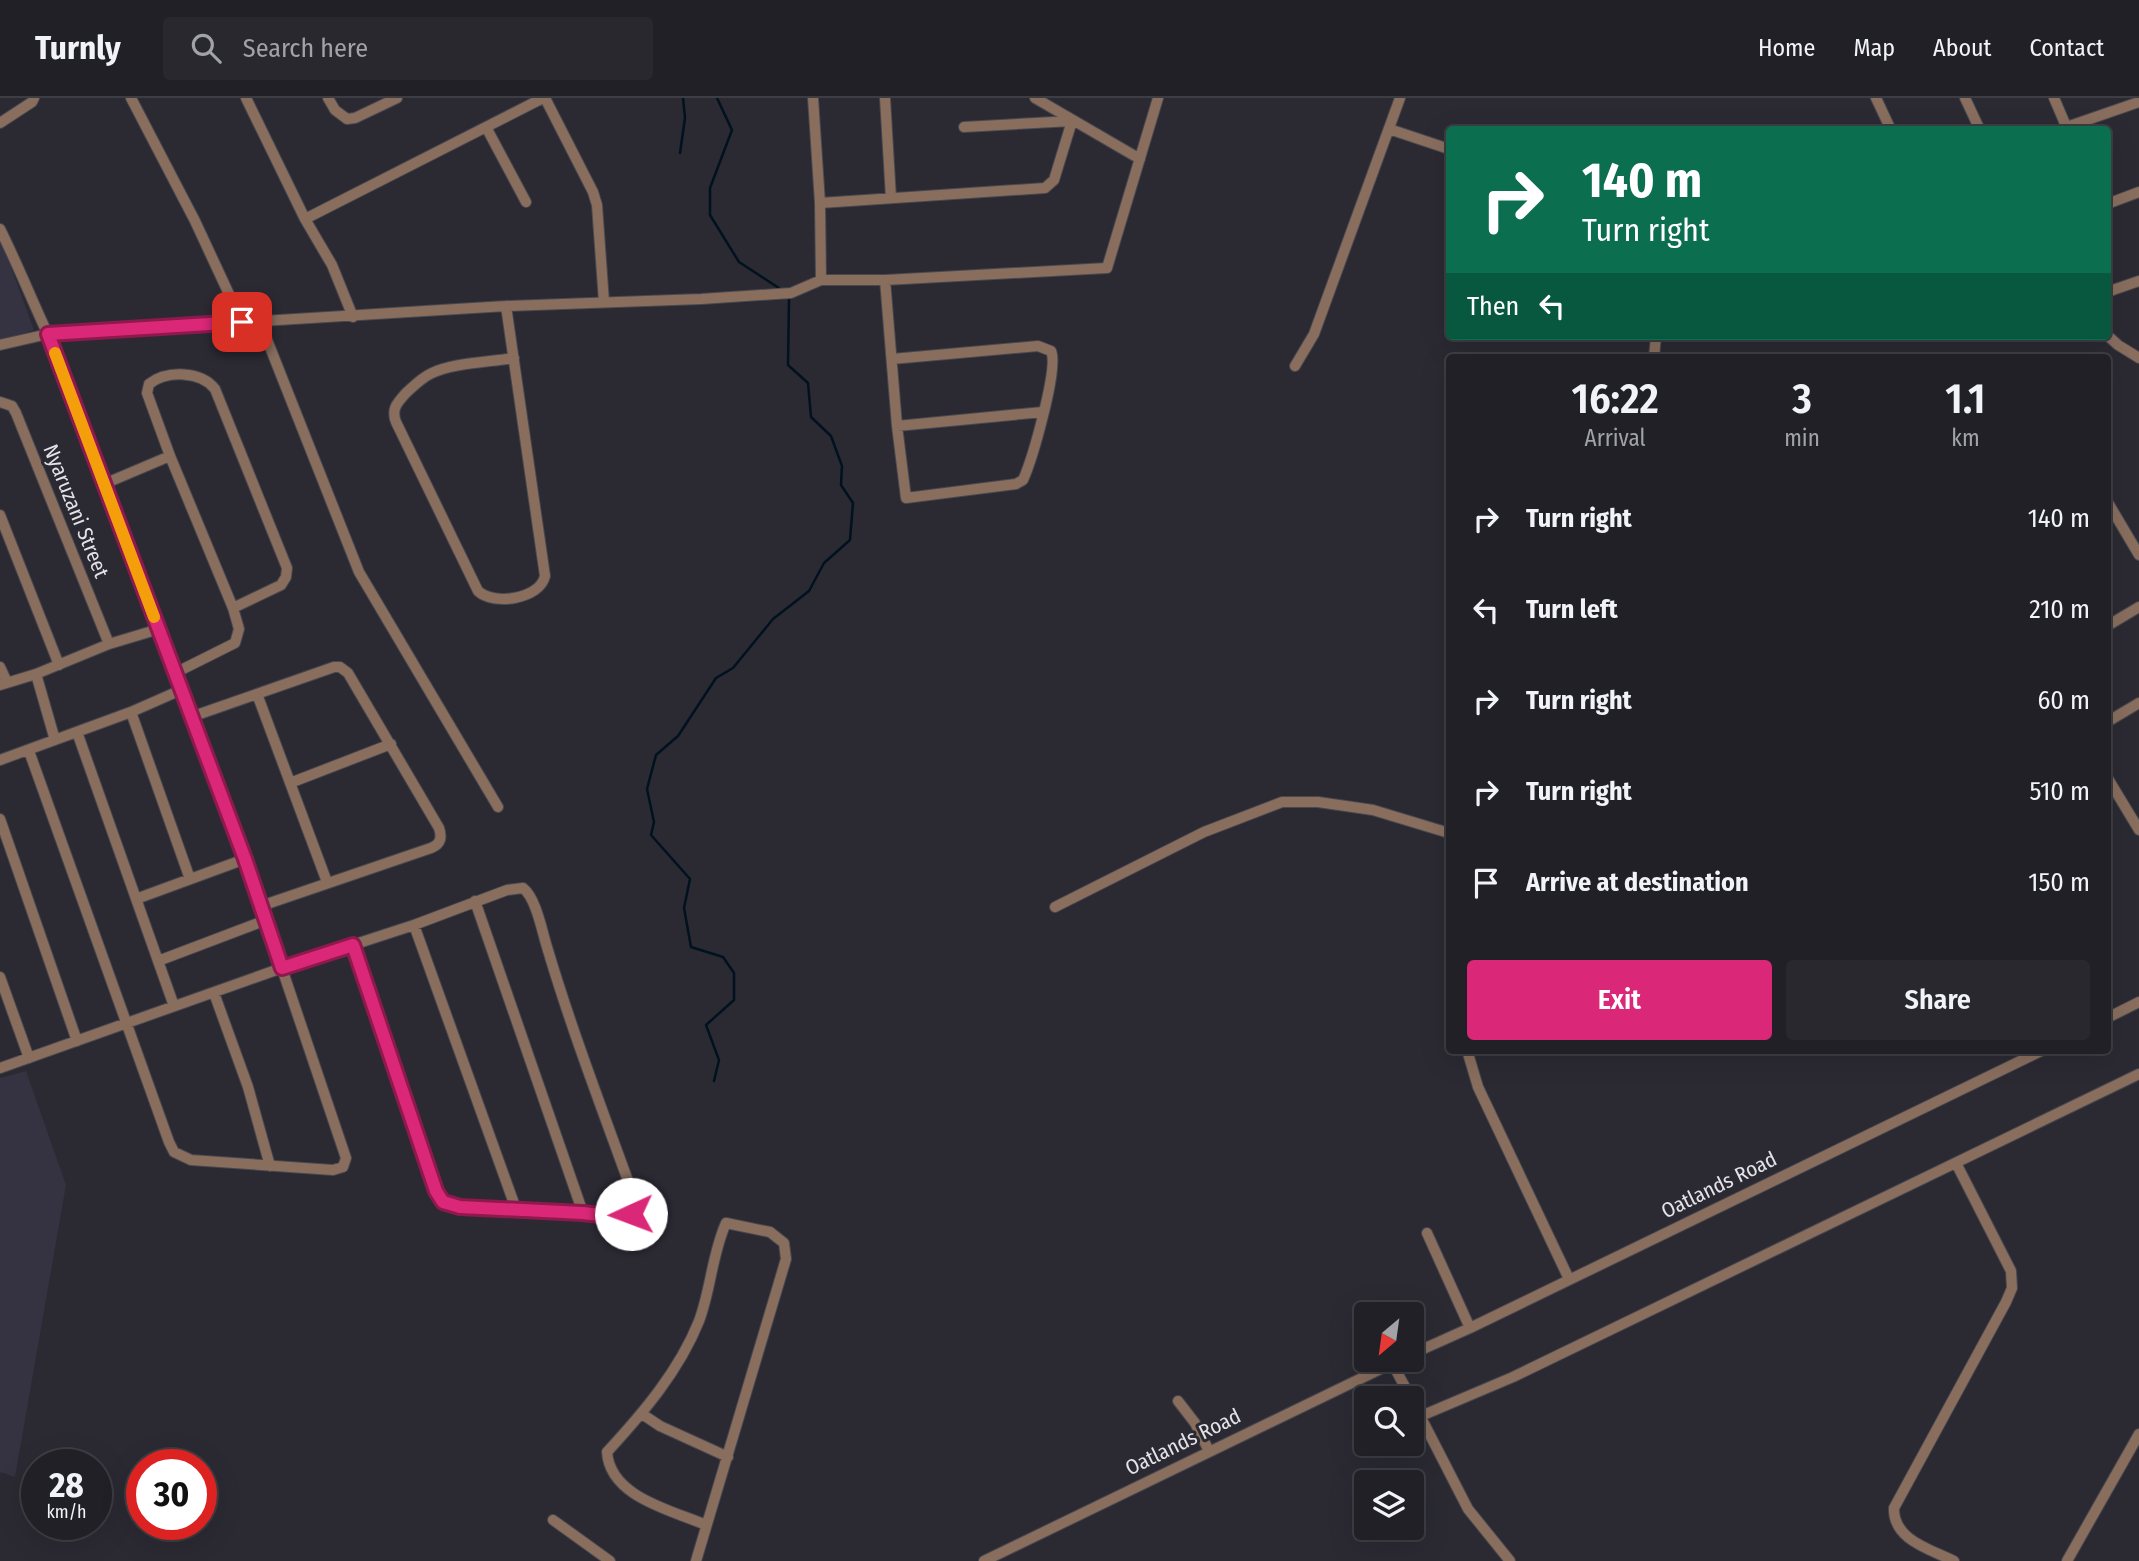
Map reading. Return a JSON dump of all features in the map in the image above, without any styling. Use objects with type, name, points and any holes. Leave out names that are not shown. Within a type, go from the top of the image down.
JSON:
[{"type":"street","points":[[0,123],[34,98]]},
{"type":"street","points":[[131,98],[195,221],[242,322]]},
{"type":"street","points":[[246,98],[305,219],[332,265],[353,317]]},
{"type":"street","points":[[328,98],[335,110],[346,119],[355,118],[397,98]]},
{"type":"street","points":[[305,219],[544,98],[593,192],[597,205],[604,302]]},
{"type":"street","points":[[813,98],[820,204],[821,279]]},
{"type":"street","points":[[885,98],[891,198]]},
{"type":"street","points":[[1034,98],[1140,159]]},
{"type":"street","points":[[0,345],[48,334],[506,306],[791,293],[821,279],[886,279],[1107,268],[1157,98]]},
{"type":"street","points":[[1295,366],[1314,334],[1400,98]]},
{"type":"street","points":[[1875,98],[1889,126]]},
{"type":"street","points":[[1965,98],[1978,126]]},
{"type":"street","points":[[2054,98],[2061,126]]},
{"type":"street","points":[[2068,126],[2139,102]]},
{"type":"street","points":[[820,204],[1045,188],[1054,180],[1072,121]]},
{"type":"street","points":[[964,127],[1072,121]]},
{"type":"street","points":[[486,127],[526,202]]},
{"type":"street","points":[[1389,129],[1446,148]]},
{"type":"street","points":[[2111,202],[2139,192]]},
{"type":"street","points":[[0,229],[48,334],[245,859],[346,1158],[343,1167],[333,1170],[191,1160],[174,1152],[125,1025],[29,751]]},
{"type":"street","points":[[886,279],[897,426],[906,498],[1016,484],[1023,480],[1050,385],[1054,357],[1051,351],[1043,346],[892,359]]},
{"type":"street","points":[[2111,291],[2139,281]]},
{"type":"street","points":[[506,306],[514,358],[545,576],[539,589],[529,595],[490,598],[478,591],[396,422],[394,409],[397,402],[419,380],[433,372],[514,358]]},
{"type":"street","points":[[261,322],[359,572],[498,807]]},
{"type":"street","points":[[2111,339],[2139,358]]},
{"type":"street","points":[[175,673],[235,643],[239,629],[147,393],[149,384],[157,377],[198,376],[208,381],[215,390],[287,568],[281,585],[233,608]]},
{"type":"street","name":"Nyaruzani Street","points":[[0,402],[12,406],[16,413],[109,644]]},
{"type":"street","points":[[897,426],[1043,412]]},
{"type":"street","points":[[104,484],[170,456]]},
{"type":"street","points":[[2111,508],[2139,555]]},
{"type":"street","points":[[0,515],[59,665]]},
{"type":"street","points":[[2111,624],[2139,607]]},
{"type":"street","points":[[0,667],[4,684],[109,644],[159,629]]},
{"type":"street","points":[[191,716],[340,667],[348,673],[439,828],[440,841],[431,848],[261,906]]},
{"type":"street","points":[[36,674],[55,740]]},
{"type":"street","points":[[0,760],[131,712],[181,690]]},
{"type":"street","points":[[257,694],[327,882]]},
{"type":"street","points":[[2111,720],[2139,703]]},
{"type":"street","points":[[131,712],[190,879]]},
{"type":"street","points":[[77,732],[174,1006]]},
{"type":"street","points":[[290,783],[391,744]]},
{"type":"street","points":[[2111,784],[2139,830]]},
{"type":"street","points":[[1055,907],[1204,832],[1282,802],[1318,802],[1373,810],[1446,832]]},
{"type":"street","points":[[0,819],[77,1041]]},
{"type":"street","points":[[136,899],[245,859]]},
{"type":"street","points":[[0,1069],[517,887],[527,891],[534,905],[633,1199],[633,1211],[627,1216],[616,1217],[460,1207],[439,1198],[353,945]]},
{"type":"street","points":[[475,901],[583,1213]]},
{"type":"street","points":[[158,961],[266,920]]},
{"type":"street","points":[[414,925],[516,1209]]},
{"type":"street","points":[[0,977],[29,1058]]},
{"type":"street","points":[[214,993],[248,1087],[270,1166]]},
{"type":"street","points":[[2111,1016],[2139,1002]]},
{"type":"street","points":[[1468,1054],[1478,1087],[1569,1279]]},
{"type":"street","name":"Oatlands Road","points":[[1424,1349],[2035,1054]]},
{"type":"street","points":[[1424,1415],[1513,1377],[2139,1074]]},
{"type":"street","points":[[1954,1561],[1922,1546],[1902,1532],[1894,1517],[1894,1508],[2007,1303],[2012,1288],[2011,1271],[1956,1163]]},
{"type":"street","points":[[696,1561],[786,1259],[784,1243],[770,1232],[726,1223],[718,1242],[700,1320],[674,1368],[642,1414],[607,1452],[609,1467],[636,1496],[706,1525]]},
{"type":"street","points":[[1427,1233],[1470,1328]]},
{"type":"street","name":"Oatlands Road","points":[[985,1561],[1375,1372]]},
{"type":"street","points":[[1178,1401],[1195,1423],[1209,1451]]},
{"type":"street","points":[[642,1414],[660,1426],[728,1457]]},
{"type":"street","points":[[1424,1422],[1468,1509],[1510,1561]]},
{"type":"street","points":[[2067,1561],[2139,1433]]},
{"type":"street","points":[[553,1520],[610,1561]]},
{"type":"shaded area","points":[[0,237],[34,330],[0,341]]},
{"type":"shaded area","points":[[26,1071],[66,1185],[15,1477],[0,1472],[0,1078]]},
{"type":"waterway","points":[[680,153],[685,118],[683,98]]},
{"type":"waterway","points":[[717,98],[732,130],[710,188],[710,215],[739,262],[782,290]]},
{"type":"waterway","points":[[714,1081],[719,1060],[706,1025],[734,1000],[734,973],[723,957],[691,947],[684,908],[690,879],[651,835],[654,822],[647,789],[656,755],[678,736],[716,678],[733,668],[773,619],[809,591],[824,563],[850,540],[853,503],[841,485],[842,466],[831,436],[811,417],[808,383],[788,365],[789,300]]},
{"type":"slow traffic","points":[[55,353],[154,617]]},
{"type":"route","points":[[242,322],[48,334],[245,859],[282,968],[353,945],[436,1191],[443,1202],[460,1207],[616,1217],[631,1214]]}]
